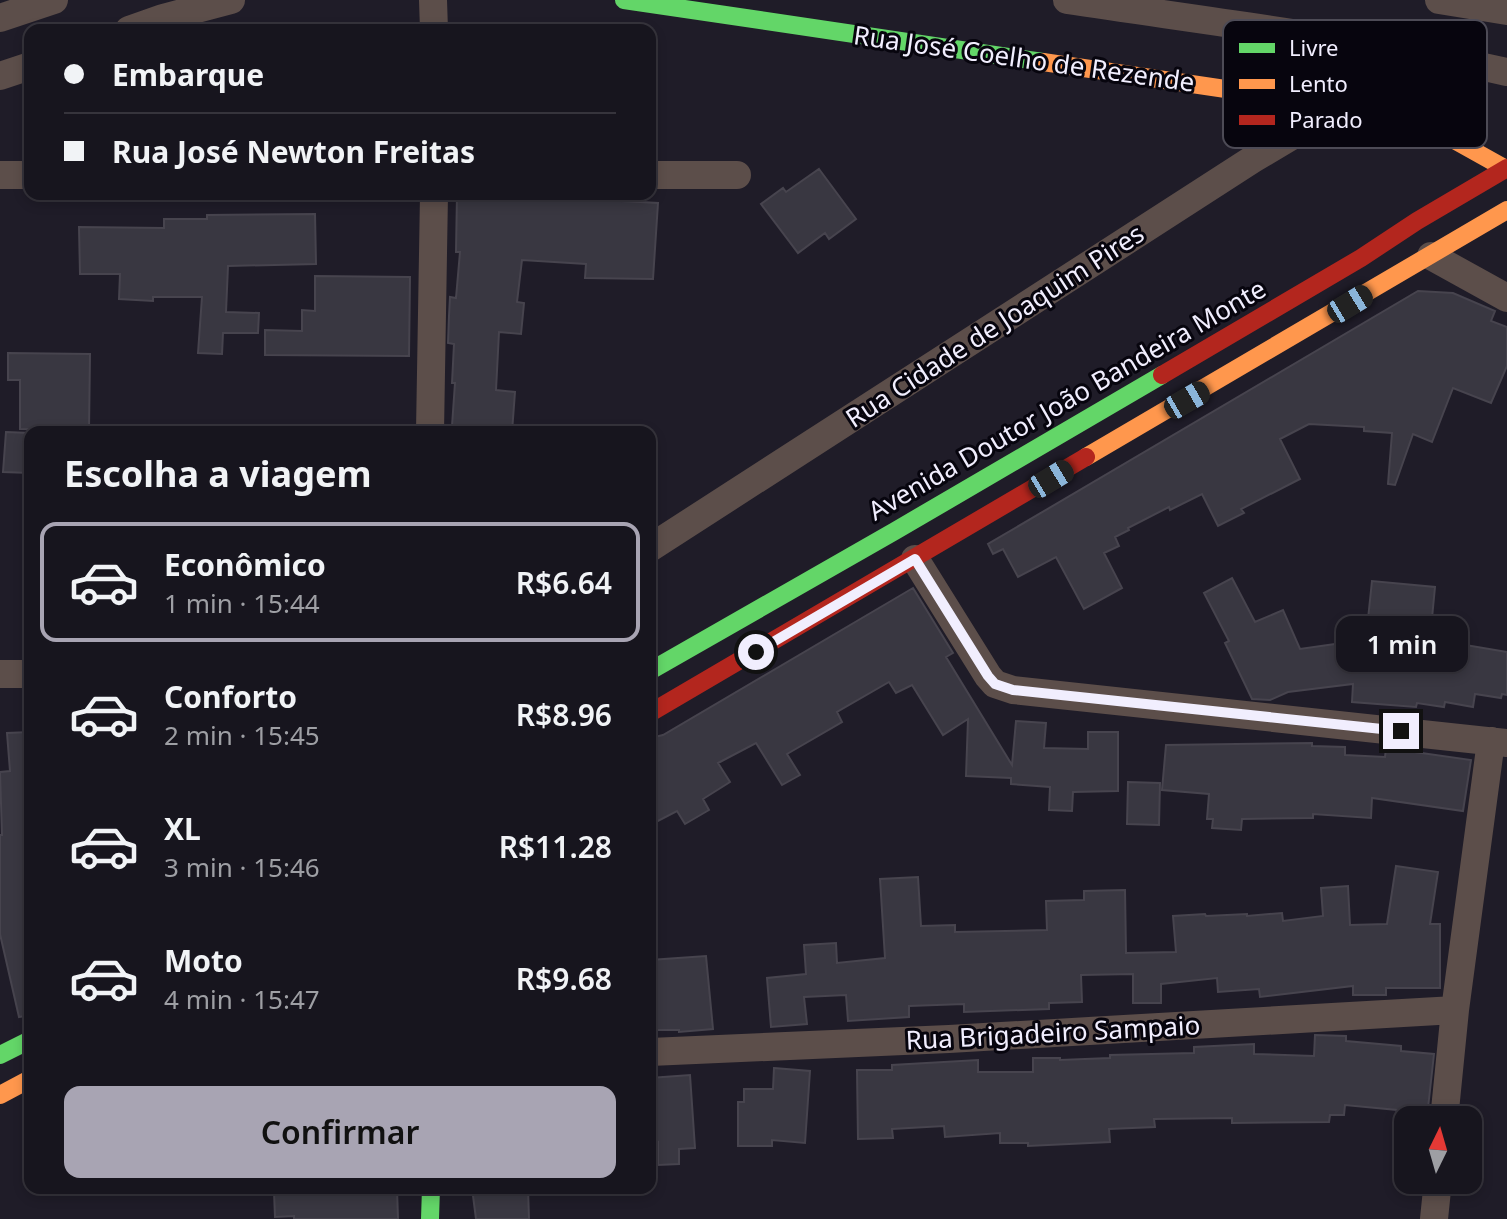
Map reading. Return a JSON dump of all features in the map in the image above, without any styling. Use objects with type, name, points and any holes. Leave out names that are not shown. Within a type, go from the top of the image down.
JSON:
[{"type":"main road","name":"Rua José Coelho de Rezende","points":[[624,0],[1223,88]]},
{"type":"main road","name":"Rua José Coelho de Rezende","points":[[1470,148],[1507,168]]},
{"type":"main road","name":"Avenida Doutor João Bandeira Monte","points":[[656,668],[1361,258],[1507,168]]},
{"type":"main road","points":[[656,710],[1507,210]]},
{"type":"main road","points":[[0,1095],[24,1082]]},
{"type":"main road","points":[[430,1219],[431,1194]]},
{"type":"street","points":[[0,18],[54,0]]},
{"type":"street","points":[[146,24],[231,0]]},
{"type":"street","points":[[433,0],[434,24]]},
{"type":"street","points":[[1067,0],[1223,23]]},
{"type":"street","points":[[1439,0],[1507,11]]},
{"type":"street","points":[[0,76],[24,68]]},
{"type":"street","points":[[1487,68],[1507,72]]},
{"type":"street","name":"Rua Cidade de Joaquim Pires","points":[[656,544],[1271,148]]},
{"type":"street","points":[[0,175],[24,175]]},
{"type":"street","points":[[656,175],[737,175]]},
{"type":"street","points":[[430,426],[434,200]]},
{"type":"street","points":[[1431,256],[1507,298]]},
{"type":"street","points":[[915,559],[988,676],[995,684],[1013,690],[1499,742],[1455,1010],[1445,1106]]},
{"type":"street","points":[[0,674],[24,674]]},
{"type":"street","name":"Rua Brigadeiro Sampaio","points":[[656,1052],[965,1039],[1455,1010]]},
{"type":"street","points":[[1434,1219],[1437,1194]]},
{"type":"building","points":[[819,169],[856,219],[829,239],[825,233],[798,253],[761,204],[783,188],[786,192]]},
{"type":"building","points":[[457,200],[658,203],[653,279],[585,278],[586,264],[522,260],[517,302],[524,303],[521,334],[499,332],[496,390],[515,392],[512,426],[452,426],[454,344],[448,343],[450,297],[456,298],[460,252],[456,252]]},
{"type":"building","points":[[315,214],[316,264],[228,266],[226,312],[259,313],[258,333],[223,333],[222,354],[198,353],[202,297],[153,297],[153,301],[119,299],[120,274],[80,274],[79,227],[164,228],[164,219],[207,219],[207,215]]},
{"type":"building","points":[[315,276],[410,277],[409,356],[265,355],[265,330],[302,331],[302,310],[315,311]]},
{"type":"building","points":[[1418,291],[1453,293],[1495,311],[1491,321],[1507,327],[1507,366],[1491,403],[1453,388],[1432,442],[1413,434],[1395,485],[1388,484],[1392,433],[1364,431],[1364,427],[1309,424],[1280,439],[1300,479],[1241,509],[1244,513],[1218,526],[1202,494],[1128,528],[1115,537],[1119,546],[1104,553],[1122,588],[1084,609],[1056,557],[1018,577],[1003,549],[993,554],[988,544]]},
{"type":"building","points":[[8,353],[90,354],[89,426],[24,426],[24,429],[20,429],[20,380],[8,380]]},
{"type":"building","points":[[6,432],[24,433],[24,473],[3,472]]},
{"type":"building","points":[[1232,578],[1255,622],[1283,610],[1300,649],[1356,641],[1357,637],[1366,638],[1372,581],[1435,587],[1430,639],[1507,652],[1507,695],[1502,694],[1501,698],[1475,694],[1473,707],[1445,702],[1444,707],[1417,703],[1416,707],[1352,702],[1353,684],[1288,692],[1270,700],[1252,699],[1225,643],[1229,641],[1204,593]]},
{"type":"building","points":[[913,588],[953,653],[946,657],[1012,765],[1016,721],[1046,723],[1044,748],[1088,749],[1088,732],[1118,732],[1118,791],[1073,792],[1072,811],[1049,810],[1050,787],[1011,784],[1011,778],[966,776],[968,719],[943,735],[912,685],[896,693],[889,682],[837,712],[842,722],[787,754],[800,775],[782,785],[756,743],[718,763],[730,782],[703,799],[709,810],[685,824],[677,811],[656,822],[656,737]]},
{"type":"building","points":[[24,732],[24,1016],[19,1017],[0,934],[0,772],[10,771],[7,733]]},
{"type":"building","points":[[1312,743],[1312,746],[1345,747],[1345,755],[1385,757],[1386,748],[1471,760],[1463,811],[1372,798],[1371,818],[1313,814],[1313,818],[1242,819],[1241,830],[1212,828],[1213,819],[1207,819],[1209,794],[1162,790],[1166,745]]},
{"type":"building","points":[[1128,782],[1160,783],[1159,825],[1127,824]]},
{"type":"building","points":[[1396,866],[1438,872],[1430,924],[1440,924],[1440,988],[1386,988],[1386,995],[1353,995],[1353,986],[1260,997],[1259,989],[1218,992],[1217,978],[1161,984],[1161,1003],[1133,1003],[1133,974],[1081,975],[1082,1002],[1049,1003],[1049,1009],[964,1012],[964,1004],[909,1006],[909,1017],[848,1021],[846,995],[804,997],[807,1024],[771,1027],[767,978],[806,974],[804,945],[836,943],[837,963],[885,958],[880,879],[918,877],[921,926],[955,925],[955,932],[1047,930],[1046,901],[1084,900],[1084,891],[1125,890],[1126,953],[1176,952],[1173,916],[1282,913],[1283,921],[1323,916],[1321,888],[1348,886],[1350,925],[1387,924]]},
{"type":"building","points":[[706,956],[713,1029],[679,1032],[656,1030],[656,960]]},
{"type":"building","points":[[1315,1035],[1346,1036],[1346,1041],[1401,1046],[1401,1051],[1434,1054],[1428,1106],[1394,1106],[1394,1110],[1345,1105],[1344,1115],[1330,1115],[1329,1122],[1232,1123],[1232,1118],[1154,1119],[1155,1127],[1109,1129],[1110,1142],[1028,1146],[1028,1143],[1000,1143],[1000,1133],[945,1137],[944,1126],[892,1129],[893,1138],[858,1139],[857,1070],[892,1070],[892,1065],[978,1060],[978,1072],[1033,1072],[1033,1058],[1060,1060],[1194,1053],[1194,1047],[1254,1044],[1254,1054],[1314,1056]]},
{"type":"building","points":[[774,1068],[810,1071],[805,1143],[772,1140],[772,1146],[738,1146],[738,1102],[744,1102],[744,1089],[773,1089]]},
{"type":"building","points":[[690,1075],[695,1148],[679,1149],[679,1164],[658,1165],[656,1078]]},
{"type":"building","points":[[274,1194],[397,1194],[398,1219],[275,1217]]},
{"type":"building","points":[[473,1194],[528,1194],[529,1219],[476,1219]]},
{"type":"traffic: fast","points":[[624,0],[1043,62]]},
{"type":"traffic: fast","points":[[656,668],[1162,375]]},
{"type":"traffic: fast","points":[[0,1055],[24,1043]]},
{"type":"traffic: fast","points":[[430,1219],[431,1194]]},
{"type":"traffic: slow","points":[[1043,62],[1223,89]]},
{"type":"traffic: slow","points":[[1468,148],[1506,169]]},
{"type":"traffic: slow","points":[[1086,457],[1507,210]]},
{"type":"traffic: slow","points":[[0,1095],[24,1082]]},
{"type":"traffic: jam","points":[[1162,375],[1507,168]]},
{"type":"traffic: jam","points":[[656,709],[1086,457]]},
{"type":"route","points":[[756,652],[915,559],[995,684],[1013,690],[1401,731]]}]
